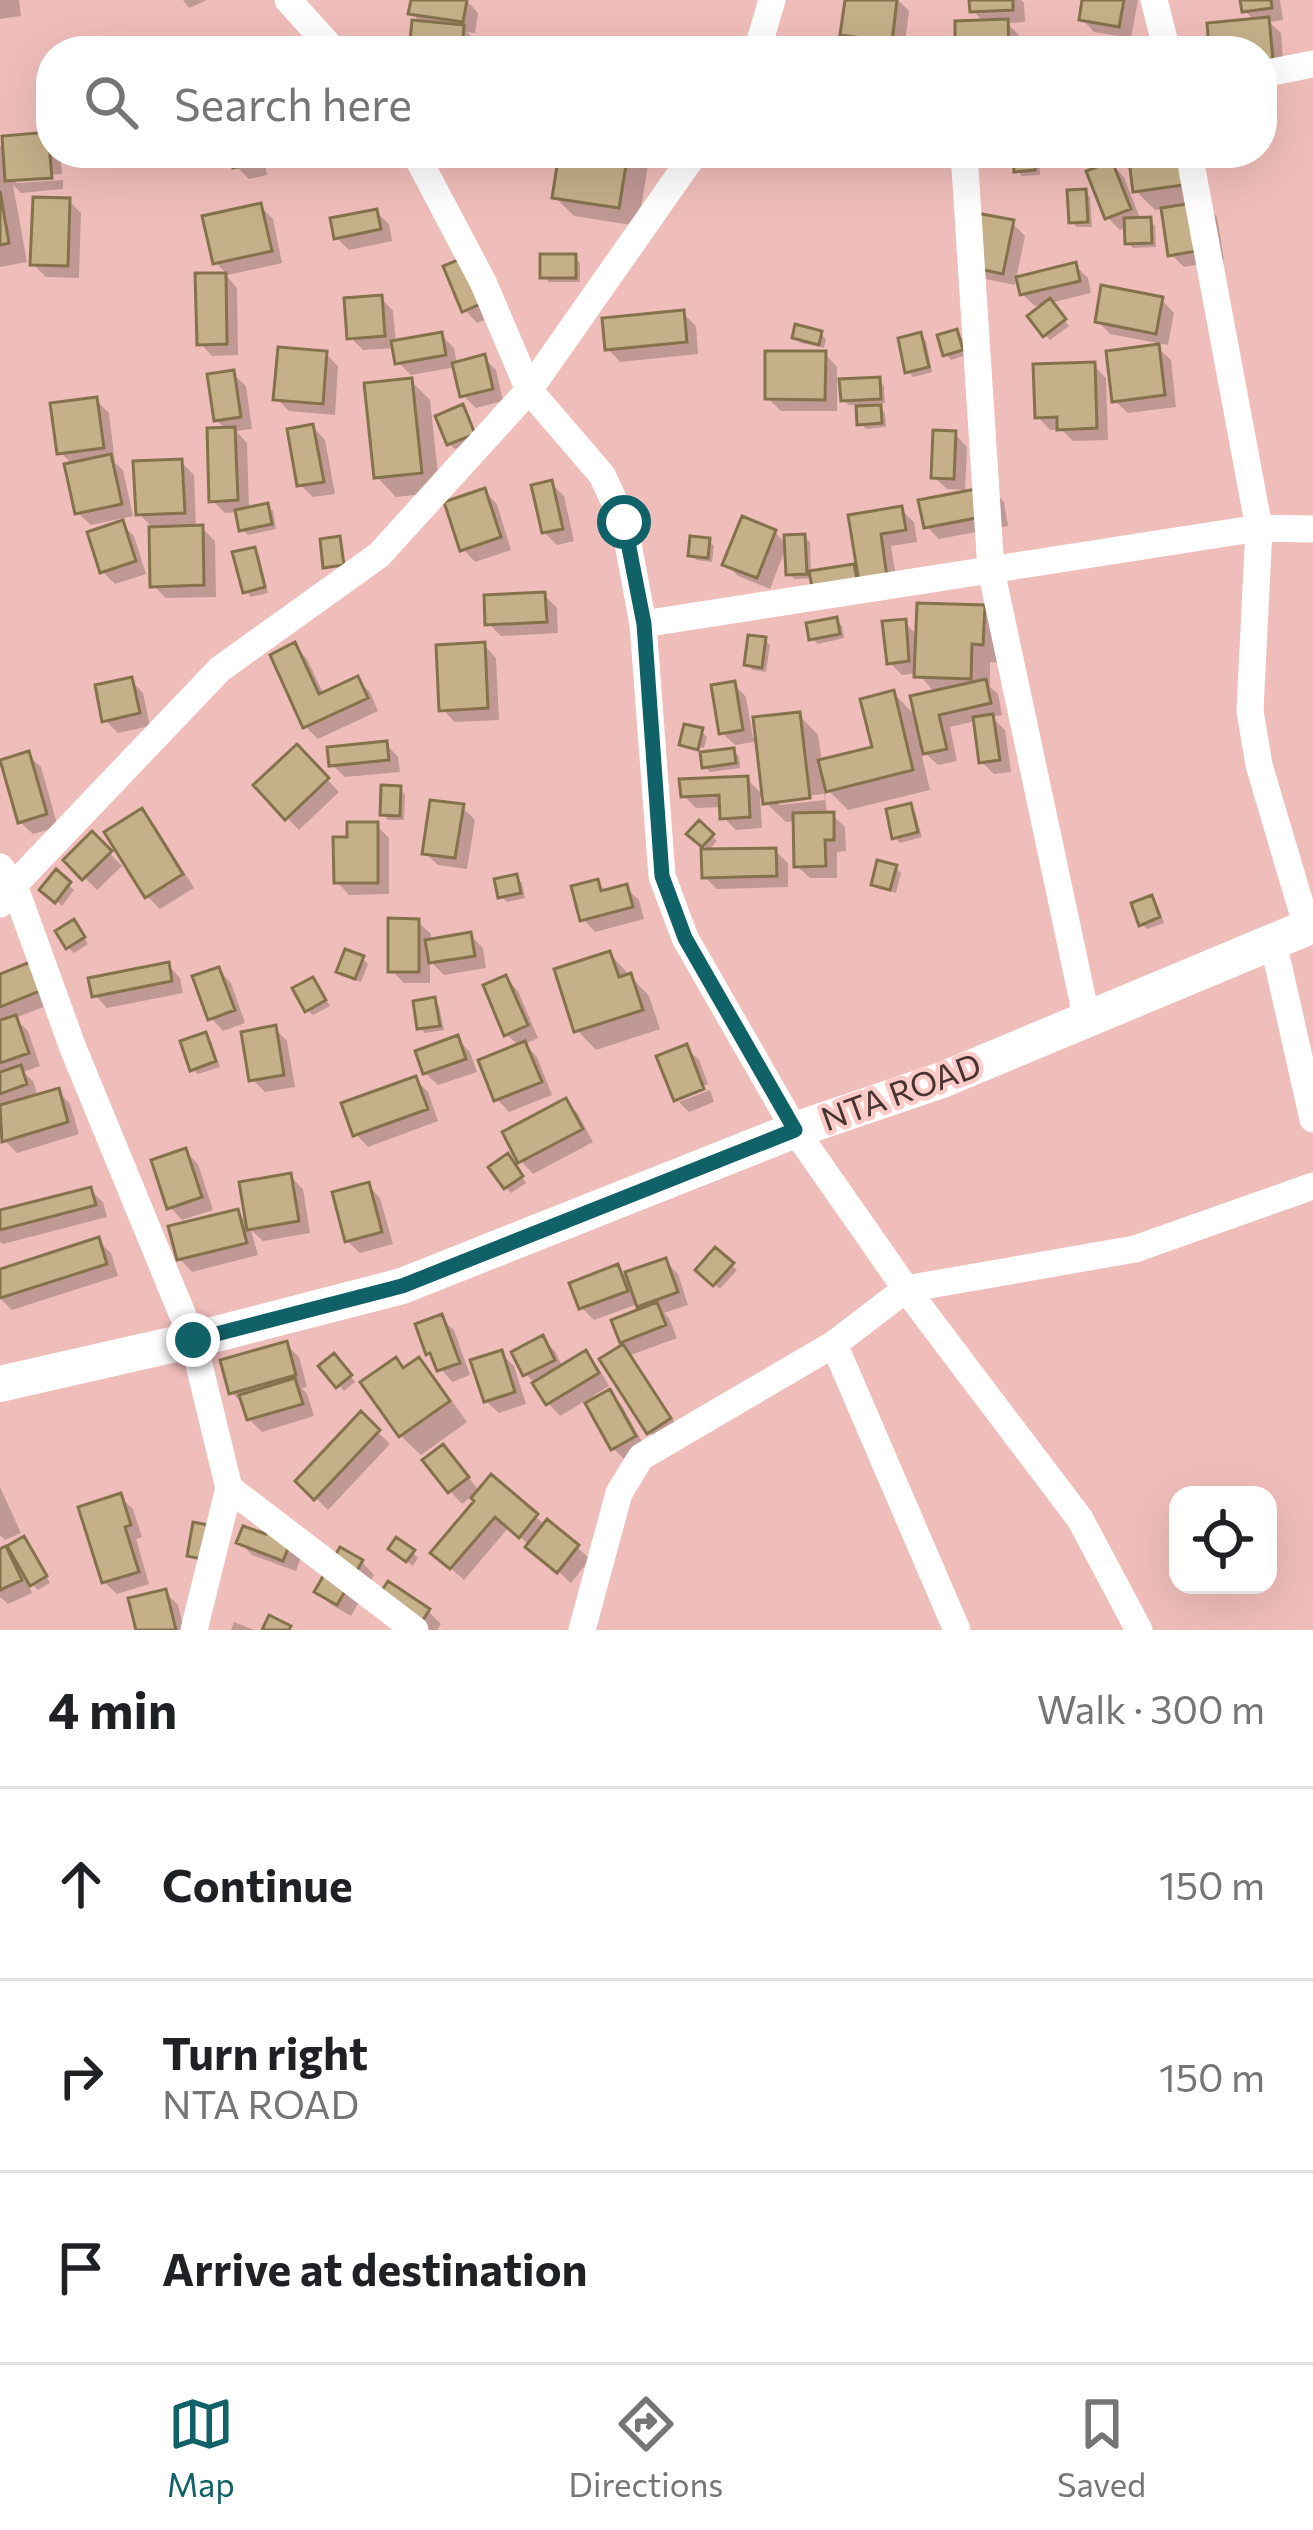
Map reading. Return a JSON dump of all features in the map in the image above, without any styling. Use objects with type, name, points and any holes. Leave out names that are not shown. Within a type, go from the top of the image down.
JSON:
[{"type":"street","points":[[288,0],[320,36]]},
{"type":"street","points":[[761,36],[772,0]]},
{"type":"street","points":[[1154,0],[1163,36]]},
{"type":"street","points":[[1277,71],[1313,64]]},
{"type":"street","points":[[423,168],[483,281],[529,390],[602,476],[624,522],[644,624],[662,876],[685,938],[795,1130],[906,1289],[1080,1519],[1139,1630]]},
{"type":"street","points":[[194,1630],[229,1488],[193,1340],[5,885],[220,670],[379,555],[529,390],[684,168]]},
{"type":"street","points":[[965,168],[991,570],[1087,1020]]},
{"type":"street","points":[[1192,168],[1259,528],[1250,711],[1258,766],[1310,926]]},
{"type":"street","points":[[644,624],[1259,528],[1313,529]]},
{"type":"street","name":"NTA ROAD","points":[[0,1384],[402,1286],[795,1130],[942,1080],[1310,926]]},
{"type":"street","points":[[1273,942],[1313,1119]]},
{"type":"street","points":[[582,1630],[619,1493],[641,1456],[834,1344],[906,1289],[1135,1249],[1313,1186]]},
{"type":"street","points":[[834,1344],[957,1630]]},
{"type":"street","points":[[229,1488],[416,1630]]},
{"type":"building","points":[[411,0],[467,0],[463,22],[408,14]]},
{"type":"building","points":[[845,0],[897,0],[893,36],[840,35]]},
{"type":"building","points":[[969,0],[1013,0],[1013,10],[970,12]]},
{"type":"building","points":[[1082,0],[1124,0],[1119,27],[1079,20]]},
{"type":"building","points":[[1240,0],[1271,0],[1272,8],[1242,12]]},
{"type":"building","points":[[1269,17],[1271,36],[1208,36],[1207,23]]},
{"type":"building","points":[[1008,19],[1009,36],[955,36],[955,21]]},
{"type":"building","points":[[412,20],[464,25],[463,36],[410,36]]},
{"type":"building","points":[[36,133],[36,168],[51,168],[52,178],[5,181],[2,136]]},
{"type":"building","points":[[557,168],[626,168],[619,208],[552,198]]},
{"type":"building","points":[[1115,168],[1131,209],[1105,219],[1086,171]]},
{"type":"building","points":[[1130,168],[1188,168],[1190,184],[1133,192]]},
{"type":"building","points":[[1086,189],[1088,222],[1069,223],[1067,190]]},
{"type":"building","points":[[0,191],[9,243],[0,245]]},
{"type":"building","points":[[33,197],[70,198],[68,266],[30,265]]},
{"type":"building","points":[[1206,201],[1213,248],[1168,256],[1161,208]]},
{"type":"building","points":[[261,203],[272,251],[213,264],[202,216]]},
{"type":"building","points":[[377,209],[381,229],[334,239],[330,218]]},
{"type":"building","points":[[971,212],[1014,220],[1003,274],[960,265]]},
{"type":"building","points":[[1151,217],[1152,243],[1125,244],[1124,218]]},
{"type":"building","points":[[540,254],[576,254],[576,278],[540,278]]},
{"type":"building","points":[[468,256],[487,301],[462,312],[443,266]]},
{"type":"building","points":[[1076,262],[1080,281],[1020,295],[1016,277]]},
{"type":"building","points":[[195,273],[226,273],[227,344],[197,345]]},
{"type":"building","points":[[1101,285],[1163,297],[1156,334],[1095,322]]},
{"type":"building","points":[[382,295],[385,336],[347,339],[344,298]]},
{"type":"building","points":[[1050,298],[1066,319],[1043,337],[1027,316]]},
{"type":"building","points":[[684,310],[687,342],[605,350],[602,318]]},
{"type":"building","points":[[795,324],[822,331],[819,345],[792,338]]},
{"type":"building","points":[[957,329],[963,350],[943,356],[937,335]]},
{"type":"building","points":[[442,332],[446,355],[395,364],[391,341]]},
{"type":"building","points":[[921,332],[929,367],[905,373],[898,338]]},
{"type":"building","points":[[1159,344],[1165,395],[1112,402],[1106,351]]},
{"type":"building","points":[[278,347],[327,351],[323,404],[273,400]]},
{"type":"building","points":[[765,351],[826,351],[825,400],[765,399]]},
{"type":"building","points":[[485,354],[493,389],[460,397],[452,363]]},
{"type":"building","points":[[1095,362],[1097,428],[1057,430],[1057,417],[1035,418],[1033,364]]},
{"type":"building","points":[[234,370],[241,417],[214,421],[207,374]]},
{"type":"building","points":[[880,377],[881,399],[841,401],[839,379]]},
{"type":"building","points":[[412,378],[422,473],[374,478],[364,383]]},
{"type":"building","points":[[97,397],[104,448],[57,454],[50,403]]},
{"type":"building","points":[[463,404],[475,434],[447,445],[435,416]]},
{"type":"building","points":[[881,405],[882,423],[857,425],[856,406]]},
{"type":"building","points":[[313,424],[324,482],[297,486],[287,429]]},
{"type":"building","points":[[235,427],[238,500],[209,502],[207,428]]},
{"type":"building","points":[[933,430],[956,431],[954,479],[931,478]]},
{"type":"building","points":[[111,454],[122,504],[75,514],[64,464]]},
{"type":"building","points":[[182,459],[185,513],[136,515],[133,461]]},
{"type":"building","points":[[552,480],[563,529],[542,533],[531,485]]},
{"type":"building","points":[[992,486],[997,514],[924,528],[918,500]]},
{"type":"building","points":[[485,488],[501,537],[460,551],[444,502]]},
{"type":"building","points":[[268,503],[272,524],[239,531],[235,510]]},
{"type":"building","points":[[902,506],[906,530],[881,534],[887,577],[859,582],[848,515]]},
{"type":"building","points":[[742,516],[776,530],[757,578],[722,565]]},
{"type":"building","points":[[123,520],[136,561],[100,573],[87,532]]},
{"type":"building","points":[[203,525],[204,585],[150,587],[149,527]]},
{"type":"building","points":[[805,534],[807,574],[786,575],[784,535]]},
{"type":"building","points":[[340,536],[344,565],[323,568],[320,539]]},
{"type":"building","points":[[690,536],[710,538],[708,558],[688,556]]},
{"type":"building","points":[[255,547],[265,587],[243,593],[232,552]]},
{"type":"building","points":[[854,564],[858,585],[813,593],[809,571]]},
{"type":"building","points":[[545,592],[547,622],[485,625],[484,595]]},
{"type":"building","points":[[917,603],[985,605],[983,645],[972,644],[971,679],[914,677]]},
{"type":"building","points":[[837,617],[840,634],[809,640],[806,623]]},
{"type":"building","points":[[906,619],[909,661],[887,664],[882,621]]},
{"type":"building","points":[[748,635],[766,637],[762,668],[744,665]]},
{"type":"building","points":[[295,642],[319,694],[358,676],[368,698],[303,728],[270,655]]},
{"type":"building","points":[[485,642],[488,708],[439,711],[436,645]]},
{"type":"building","points":[[132,677],[140,713],[102,722],[95,685]]},
{"type":"building","points":[[986,679],[991,703],[939,715],[947,749],[923,754],[910,696]]},
{"type":"building","points":[[735,681],[743,730],[719,734],[711,685]]},
{"type":"building","points":[[894,690],[913,770],[826,792],[818,760],[872,747],[860,699]]},
{"type":"building","points":[[800,712],[810,798],[763,804],[753,717]]},
{"type":"building","points":[[993,714],[1000,760],[979,763],[973,717]]},
{"type":"building","points":[[684,724],[703,728],[698,750],[679,745]]},
{"type":"building","points":[[387,741],[389,760],[329,766],[327,747]]},
{"type":"building","points":[[297,744],[329,778],[285,820],[253,785]]},
{"type":"building","points":[[734,748],[736,763],[702,768],[700,752]]},
{"type":"building","points":[[29,751],[47,814],[18,823],[0,760]]},
{"type":"building","points":[[748,776],[750,817],[720,819],[719,795],[681,797],[679,779]]},
{"type":"building","points":[[381,785],[401,786],[400,816],[380,815]]},
{"type":"building","points":[[430,800],[464,804],[455,858],[422,854]]},
{"type":"building","points":[[911,803],[918,832],[892,839],[886,809]]},
{"type":"building","points":[[142,808],[183,874],[145,898],[104,832]]},
{"type":"building","points":[[834,812],[834,840],[825,840],[826,866],[794,867],[793,813]]},
{"type":"building","points":[[699,820],[714,834],[702,847],[686,834]]},
{"type":"building","points":[[347,822],[378,822],[378,883],[334,883],[333,837],[347,837]]},
{"type":"building","points":[[92,831],[112,851],[82,880],[63,860]]},
{"type":"building","points":[[776,848],[777,876],[702,878],[701,849]]},
{"type":"building","points":[[877,860],[897,865],[890,890],[871,885]]},
{"type":"building","points":[[56,869],[71,882],[55,903],[39,890]]},
{"type":"building","points":[[517,874],[521,893],[498,898],[494,879]]},
{"type":"building","points":[[598,879],[601,891],[627,884],[633,907],[580,921],[571,886]]},
{"type":"building","points":[[1152,895],[1160,917],[1139,926],[1131,903]]},
{"type":"building","points":[[388,918],[419,919],[419,972],[388,972]]},
{"type":"building","points":[[74,919],[85,937],[66,949],[55,931]]},
{"type":"building","points":[[471,932],[475,956],[429,963],[425,940]]},
{"type":"building","points":[[345,949],[364,956],[355,979],[336,972]]},
{"type":"building","points":[[610,951],[619,977],[631,973],[643,1010],[574,1032],[554,969]]},
{"type":"building","points":[[30,962],[40,991],[0,1007],[0,974]]},
{"type":"building","points":[[169,962],[172,981],[92,997],[88,978]]},
{"type":"building","points":[[219,967],[235,1010],[208,1020],[192,976]]},
{"type":"building","points":[[506,975],[528,1025],[504,1036],[483,985]]},
{"type":"building","points":[[313,977],[326,1000],[305,1012],[292,988]]},
{"type":"building","points":[[435,997],[440,1026],[417,1029],[413,1001]]},
{"type":"building","points":[[16,1015],[29,1053],[0,1063],[0,1020]]},
{"type":"building","points":[[276,1025],[284,1075],[249,1081],[241,1032]]},
{"type":"building","points":[[206,1032],[216,1061],[190,1071],[180,1041]]},
{"type":"building","points":[[458,1035],[466,1059],[423,1074],[415,1051]]},
{"type":"building","points":[[525,1041],[542,1082],[494,1101],[478,1060]]},
{"type":"building","points":[[687,1044],[704,1089],[674,1101],[656,1056]]},
{"type":"building","points":[[21,1065],[27,1084],[0,1094],[0,1072]]},
{"type":"building","points":[[416,1076],[428,1109],[353,1136],[341,1103]]},
{"type":"building","points":[[59,1088],[68,1122],[2,1142],[0,1105]]},
{"type":"building","points":[[566,1098],[583,1129],[518,1163],[502,1132]]},
{"type":"building","points":[[186,1148],[202,1197],[167,1209],[151,1160]]},
{"type":"building","points":[[508,1153],[523,1176],[504,1189],[488,1167]]},
{"type":"building","points":[[291,1173],[299,1221],[247,1230],[239,1182]]},
{"type":"building","points":[[369,1182],[382,1232],[345,1242],[332,1192]]},
{"type":"building","points":[[91,1187],[96,1205],[0,1230],[0,1210]]},
{"type":"building","points":[[238,1209],[247,1243],[177,1260],[168,1226]]},
{"type":"building","points":[[99,1237],[107,1264],[0,1298],[0,1269]]},
{"type":"building","points":[[715,1247],[734,1263],[713,1286],[695,1270]]},
{"type":"building","points":[[666,1258],[678,1292],[637,1307],[625,1272]]},
{"type":"building","points":[[618,1264],[628,1291],[579,1309],[569,1283]]},
{"type":"building","points":[[657,1302],[666,1325],[620,1343],[611,1320]]},
{"type":"building","points":[[442,1314],[460,1363],[437,1371],[415,1324]]},
{"type":"building","points":[[543,1335],[555,1360],[523,1376],[511,1352]]},
{"type":"building","points":[[287,1341],[296,1375],[229,1394],[220,1360]]},
{"type":"building","points":[[623,1344],[671,1418],[647,1434],[599,1359]]},
{"type":"building","points":[[502,1350],[515,1392],[484,1402],[470,1360]]},
{"type":"building","points":[[586,1350],[599,1373],[546,1405],[532,1383]]},
{"type":"building","points":[[334,1353],[352,1375],[336,1388],[318,1366]]},
{"type":"building","points":[[396,1357],[403,1368],[419,1357],[450,1401],[399,1437],[360,1382]]},
{"type":"building","points":[[295,1378],[303,1404],[247,1420],[239,1395]]},
{"type":"building","points":[[610,1389],[636,1436],[611,1450],[585,1403]]},
{"type":"building","points":[[361,1411],[380,1430],[314,1500],[295,1481]]},
{"type":"building","points":[[443,1444],[469,1477],[448,1493],[422,1460]]},
{"type":"building","points":[[491,1474],[538,1514],[519,1538],[495,1517],[450,1569],[430,1553]]},
{"type":"building","points":[[121,1493],[131,1525],[125,1527],[139,1572],[102,1583],[78,1507]]},
{"type":"building","points":[[272,1519],[296,1528],[283,1561],[236,1543],[243,1526],[266,1534]]},
{"type":"building","points":[[547,1519],[579,1545],[557,1573],[525,1547]]},
{"type":"building","points":[[193,1522],[218,1527],[212,1561],[187,1556]]},
{"type":"building","points":[[24,1536],[47,1576],[30,1586],[7,1546]]},
{"type":"building","points":[[396,1537],[415,1550],[406,1562],[388,1549]]},
{"type":"building","points":[[6,1546],[22,1580],[0,1590],[0,1549]]},
{"type":"building","points":[[340,1547],[363,1560],[337,1605],[314,1592]]},
{"type":"building","points":[[388,1581],[430,1609],[417,1629],[375,1601]]},
{"type":"building","points":[[166,1589],[176,1630],[136,1630],[128,1598]]},
{"type":"building","points":[[269,1615],[291,1626],[289,1630],[262,1630]]},
{"type":"route","points":[[193,1340],[402,1286],[795,1130],[685,938],[662,876],[644,624],[624,522]]}]
